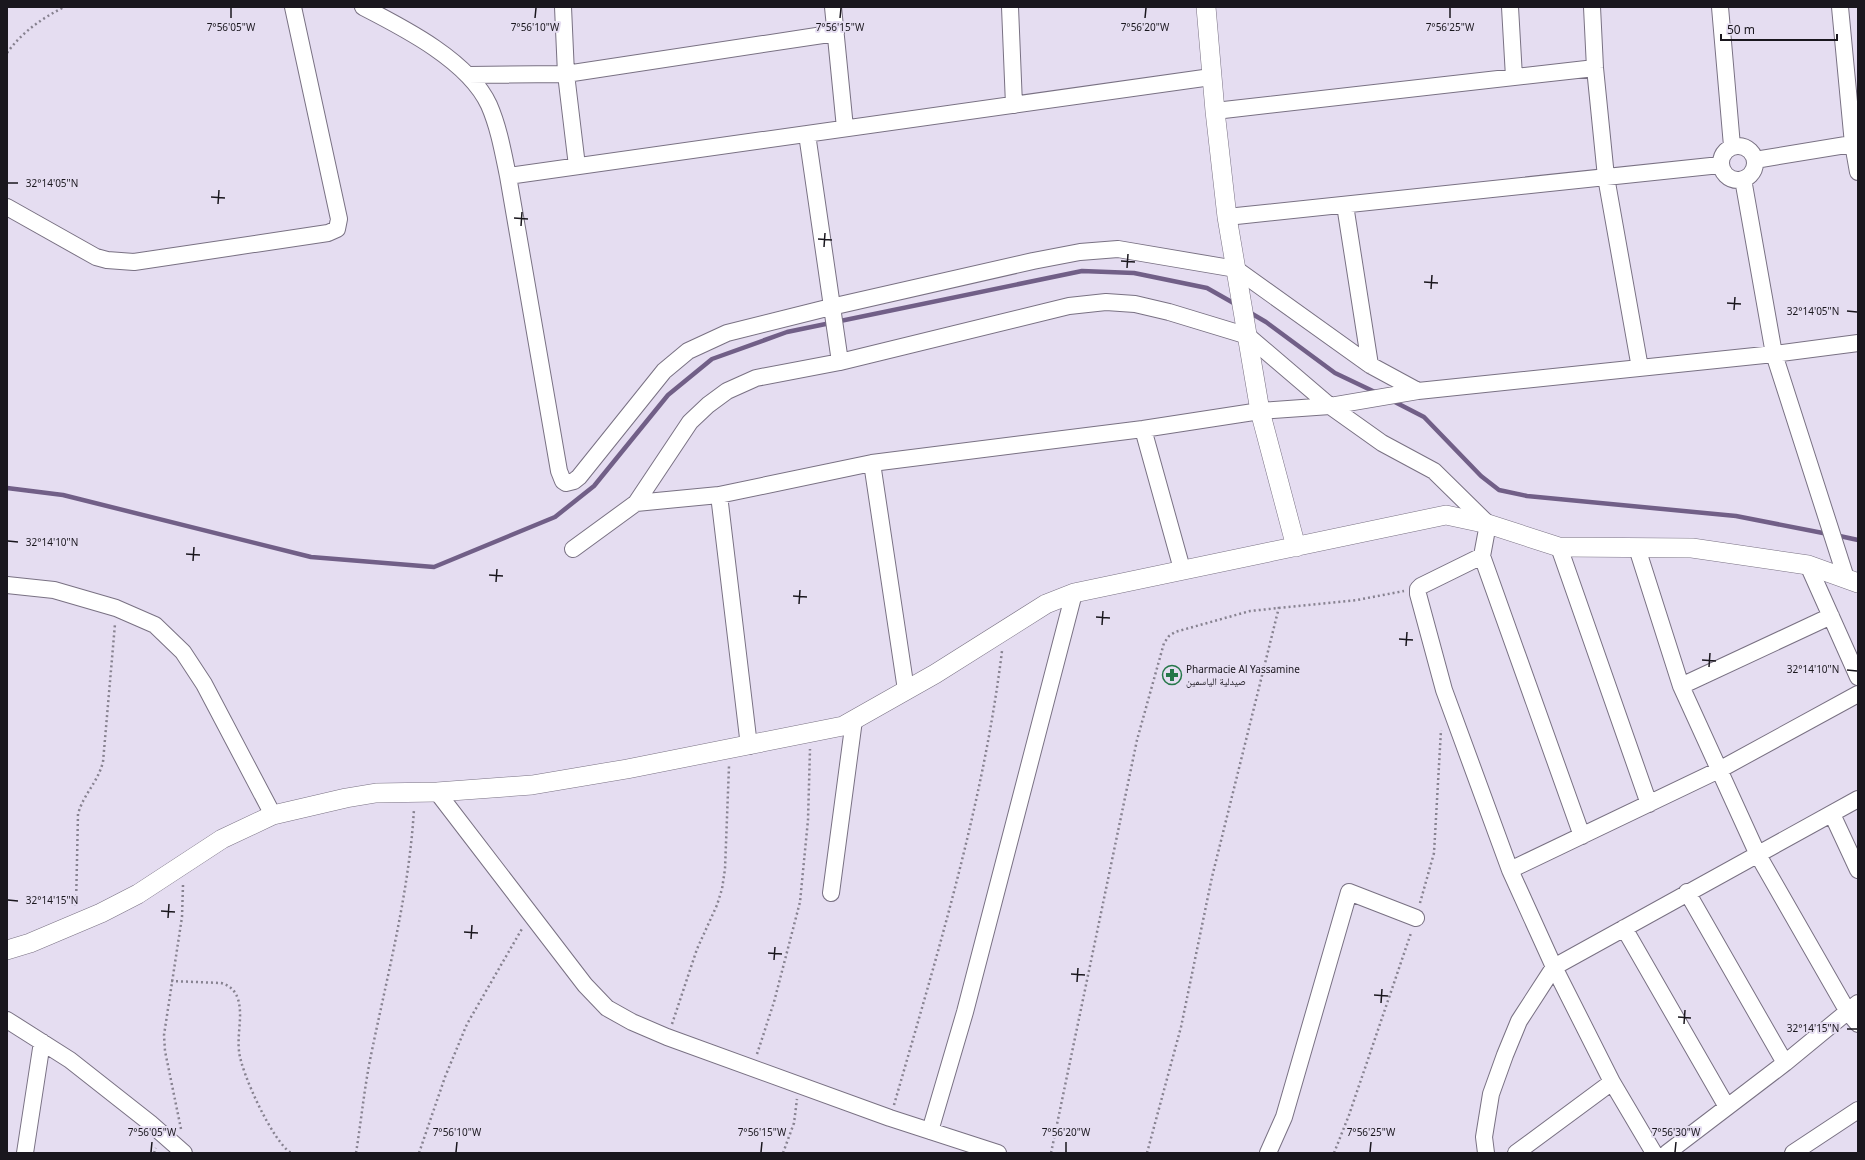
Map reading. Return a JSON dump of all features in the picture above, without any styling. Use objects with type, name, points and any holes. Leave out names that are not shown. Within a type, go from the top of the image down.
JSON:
[{"type":"street","points":[[7,207],[96,256],[120,262],[134,262],[328,233],[337,229],[339,219],[293,7]]},
{"type":"street","points":[[363,7],[426,42],[468,75],[479,88],[488,104],[499,131],[559,471],[560,476],[566,483],[574,482],[579,477],[664,371],[688,351],[727,333],[832,310],[1033,261],[1080,252],[1118,249],[1237,276],[1370,365],[1418,391]]},
{"type":"street","points":[[562,7],[566,74],[577,166]]},
{"type":"street","points":[[833,7],[845,128]]},
{"type":"street","points":[[1010,7],[1014,105]]},
{"type":"street","points":[[1206,7],[1211,77],[1227,217],[1260,411],[1296,548]]},
{"type":"street","points":[[1510,7],[1514,77]]},
{"type":"street","points":[[1592,7],[1595,68],[1606,177],[1640,368]]},
{"type":"street","points":[[1720,7],[1732,146]]},
{"type":"street","points":[[1840,7],[1858,172]]},
{"type":"street","points":[[468,75],[566,74],[836,33]]},
{"type":"street","points":[[1215,111],[1595,68]]},
{"type":"street","points":[[508,176],[1211,77]]},
{"type":"street","points":[[807,134],[840,362]]},
{"type":"street","points":[[1755,160],[1855,144]]},
{"type":"street","points":[[1732,146],[1744,146],[1750,150],[1755,160],[1753,172],[1743,179],[1731,179],[1722,171],[1720,165],[1723,153],[1732,146]]},
{"type":"street","points":[[1227,217],[1720,165]]},
{"type":"street","points":[[1743,179],[1774,354],[1837,552],[1852,581]]},
{"type":"street","points":[[1345,205],[1370,365]]},
{"type":"street","points":[[573,549],[636,503],[690,422],[708,405],[727,391],[756,378],[840,362],[1069,306],[1106,302],[1135,304],[1247,330],[1330,406],[1382,443],[1434,471],[1488,524]]},
{"type":"street","points":[[636,503],[718,495],[872,463],[1143,429],[1260,411],[1330,406],[1418,391],[1774,354],[1858,342]]},
{"type":"street","points":[[1143,429],[1182,569]]},
{"type":"street","points":[[872,463],[906,690]]},
{"type":"street","points":[[718,495],[749,746]]},
{"type":"street","points":[[7,950],[30,943],[76,924],[138,894],[222,839],[273,815],[354,796],[376,793],[437,792],[532,785],[749,746],[843,726],[935,674],[1046,604],[1074,593],[1182,569],[1296,548],[1446,515],[1488,524],[1559,547],[1692,548],[1808,565],[1852,581]]},
{"type":"street","points":[[1488,524],[1482,556],[1582,836]]},
{"type":"street","points":[[1559,547],[1649,804]]},
{"type":"street","points":[[1637,548],[1680,686],[1758,855],[1853,1007],[1858,1024]]},
{"type":"street","points":[[1482,556],[1418,588],[1418,594],[1444,690],[1510,870],[1554,967],[1612,1082],[1654,1153]]},
{"type":"street","points":[[1808,565],[1858,678]]},
{"type":"street","points":[[7,585],[54,590],[116,608],[155,625],[183,652],[204,684],[273,815]]},
{"type":"street","points":[[930,1131],[966,1012],[1074,593]]},
{"type":"street","points":[[1680,686],[1831,616]]},
{"type":"street","points":[[1510,870],[1719,770],[1858,694]]},
{"type":"street","points":[[831,893],[854,720]]},
{"type":"street","points":[[437,792],[585,985],[607,1008],[632,1022],[667,1037],[890,1118],[998,1153]]},
{"type":"street","points":[[1486,1153],[1484,1137],[1491,1094],[1502,1062],[1519,1021],[1554,967],[1687,892],[1758,855],[1858,799]]},
{"type":"street","points":[[1832,814],[1858,870]]},
{"type":"street","points":[[1268,1153],[1284,1117],[1349,892],[1416,918]]},
{"type":"street","points":[[1687,892],[1785,1063]]},
{"type":"street","points":[[1624,928],[1727,1107]]},
{"type":"street","points":[[1667,1153],[1785,1063],[1853,1007]]},
{"type":"street","points":[[7,1020],[70,1060],[150,1123],[184,1153]]},
{"type":"street","points":[[25,1153],[42,1042]]},
{"type":"street","points":[[1516,1153],[1612,1082]]},
{"type":"street","points":[[1793,1153],[1858,1110]]},
{"type":"path","points":[[7,53],[25,32],[44,17],[64,7]]},
{"type":"path","points":[[1051,1153],[1137,740],[1164,643],[1169,636],[1175,632],[1250,611],[1357,600],[1418,588]]},
{"type":"path","points":[[1148,1153],[1181,1027],[1212,878],[1279,607]]},
{"type":"path","points":[[76,924],[78,814],[82,800],[100,775],[103,762],[116,608]]},
{"type":"path","points":[[890,1118],[951,906],[981,782],[995,710],[1005,629]]},
{"type":"path","points":[[752,1068],[774,1002],[800,902],[808,820],[810,733]]},
{"type":"path","points":[[667,1037],[697,949],[717,905],[722,889],[725,869],[730,749]]},
{"type":"path","points":[[356,1153],[370,1061],[405,899],[412,847],[415,793]]},
{"type":"path","points":[[182,1131],[165,1051],[164,1036],[171,981],[182,918],[184,863]]},
{"type":"path","points":[[419,1153],[445,1077],[467,1024],[531,913]]},
{"type":"path","points":[[171,981],[221,983],[227,985],[234,991],[240,1012],[238,1050],[241,1066],[250,1090],[281,1144],[291,1153]]},
{"type":"path","points":[[783,1153],[794,1123],[799,1085]]},
{"type":"waterway","points":[[7,488],[63,495],[311,557],[434,567],[555,517],[594,486],[668,395],[712,359],[787,332],[1082,271],[1134,273],[1207,288],[1237,305]]},
{"type":"waterway","points":[[1249,312],[1266,322],[1335,373],[1377,393]]},
{"type":"waterway","points":[[1391,400],[1424,417],[1481,476],[1499,490],[1527,496],[1736,516],[1828,534]]},
{"type":"waterway","points":[[1835,535],[1858,540]]},
{"type":"place","name":"Pharmacie Al Yassamine صيدلية الياسمين","points":[[1172,675]]}]
